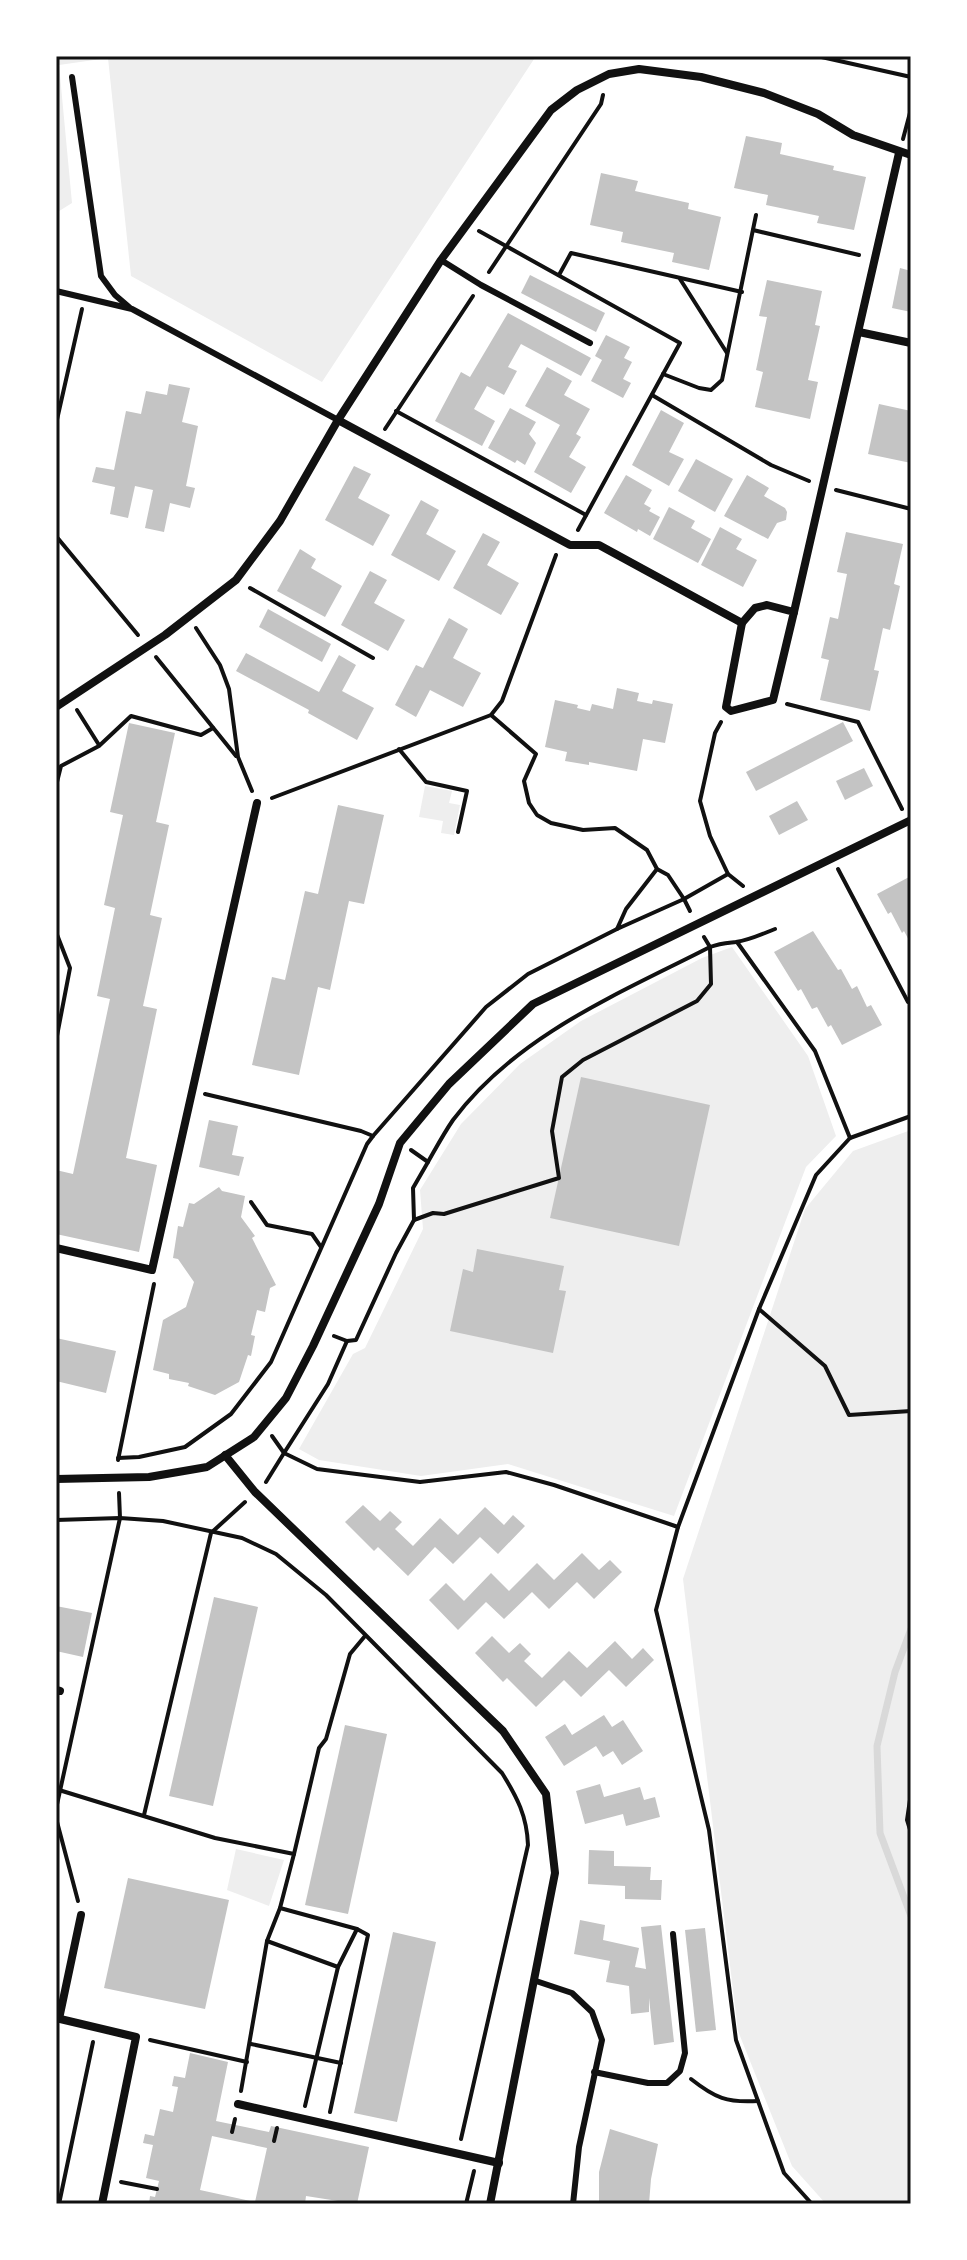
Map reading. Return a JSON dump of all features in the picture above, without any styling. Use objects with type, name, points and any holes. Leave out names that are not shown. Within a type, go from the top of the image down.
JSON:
[{"type":"street","points":[[56,707],[165,635],[236,580],[280,521],[338,420],[441,260],[551,110],[577,90],[609,74],[639,69],[701,77],[764,93],[818,114],[853,135],[911,155]]},
{"type":"street","points":[[794,612],[762,605],[755,608],[742,623],[726,707],[731,711],[773,700],[794,612],[859,332],[899,153]]},
{"type":"street","points":[[859,332],[911,343]]},
{"type":"street","points":[[338,420],[570,545],[599,545],[742,623]]},
{"type":"street","points":[[56,1248],[152,1270],[257,803]]},
{"type":"street","points":[[56,1479],[149,1477],[207,1467],[254,1437],[286,1398],[321,1330],[379,1204],[400,1143],[449,1084],[533,1004],[909,820]]},
{"type":"street","points":[[225,1455],[255,1492],[503,1731],[546,1794],[555,1873],[490,2204]]},
{"type":"street","points":[[81,1915],[58,2018],[136,2037],[102,2204]]},
{"type":"street","points":[[238,2104],[499,2163]]},
{"type":"lane","points":[[72,77],[101,276],[115,295],[132,309],[338,420]]},
{"type":"lane","points":[[441,260],[590,343]]},
{"type":"lane","points":[[56,291],[132,309]]},
{"type":"lane","points":[[594,2072],[648,2083],[667,2083],[680,2071],[685,2053],[673,1934]]},
{"type":"lane","points":[[536,1981],[572,1993],[592,2012],[602,2040],[579,2147],[573,2204]]},
{"type":"path","points":[[817,56],[911,77]]},
{"type":"path","points":[[377,441],[601,104],[609,74]]},
{"type":"path","points":[[899,153],[911,109]]},
{"type":"path","points":[[663,374],[711,390],[722,380],[756,215]]},
{"type":"path","points":[[188,616],[220,665],[229,689],[238,757],[257,803],[491,715],[502,701],[558,550],[570,545],[680,343],[467,224]]},
{"type":"path","points":[[753,230],[875,259]]},
{"type":"path","points":[[559,275],[571,253],[742,292]]},
{"type":"path","points":[[680,279],[727,353]]},
{"type":"path","points":[[56,424],[84,298]]},
{"type":"path","points":[[651,395],[771,465],[823,487],[911,509]]},
{"type":"path","points":[[396,411],[586,515]]},
{"type":"path","points":[[56,536],[111,602]]},
{"type":"path","points":[[236,580],[373,658]]},
{"type":"path","points":[[184,690],[238,757]]},
{"type":"path","points":[[70,699],[99,745]]},
{"type":"path","points":[[773,700],[858,722],[909,820]]},
{"type":"path","points":[[414,1220],[433,1213],[444,1214],[559,1178],[552,1131],[562,1077],[583,1060],[697,1001],[711,984],[710,947],[668,875],[657,869],[647,850],[615,828],[583,830],[551,823],[537,815],[529,803],[524,781],[536,754],[491,715]]},
{"type":"path","points":[[56,786],[61,766],[99,745],[131,716],[201,735],[214,728]]},
{"type":"path","points":[[118,1458],[139,1457],[185,1447],[231,1414],[271,1362],[367,1144],[486,1007],[528,974],[684,899],[728,874],[710,836],[700,801],[715,733]]},
{"type":"path","points":[[399,749],[426,782],[467,791],[458,832]]},
{"type":"path","points":[[832,858],[908,1002]]},
{"type":"path","points":[[617,929],[626,909],[657,869]]},
{"type":"path","points":[[321,1330],[347,1341],[356,1340],[414,1220],[413,1188],[452,1121],[475,1094],[521,1052],[579,1014],[710,947],[775,929]]},
{"type":"path","points":[[56,932],[70,968],[56,1041]]},
{"type":"path","points":[[737,942],[815,1051],[850,1138]]},
{"type":"path","points":[[192,1091],[373,1136]]},
{"type":"path","points":[[812,2204],[784,2173],[736,2040],[709,1830],[656,1610],[678,1527],[759,1309],[816,1175],[850,1138],[911,1116]]},
{"type":"path","points":[[400,1143],[428,1162]]},
{"type":"path","points":[[251,1202],[267,1225],[312,1234],[322,1247]]},
{"type":"path","points":[[759,1309],[825,1366],[849,1415],[911,1411]]},
{"type":"path","points":[[144,1815],[211,1533],[267,1481],[328,1384],[347,1341]]},
{"type":"path","points":[[264,1425],[284,1453],[317,1469],[420,1482],[506,1472],[678,1527]]},
{"type":"path","points":[[56,1520],[120,1518],[163,1521],[242,1538],[276,1554],[326,1595],[502,1773],[520,1802],[527,1826],[528,1845],[458,2153]]},
{"type":"path","points":[[232,2132],[251,2044],[250,2030],[267,1941],[280,1908],[319,1748],[326,1739],[350,1654],[365,1636]]},
{"type":"path","points":[[56,1809],[80,1696]]},
{"type":"path","points":[[59,1790],[215,1838],[294,1854]]},
{"type":"path","points":[[911,1793],[907,1820],[911,1833]]},
{"type":"path","points":[[56,1818],[81,1915]]},
{"type":"path","points":[[280,1908],[357,1929],[368,1935],[327,2124]]},
{"type":"path","points":[[302,2119],[338,1967],[357,1929]]},
{"type":"path","points":[[267,1941],[338,1967]]},
{"type":"path","points":[[59,2204],[96,2028]]},
{"type":"path","points":[[136,2037],[247,2062]]},
{"type":"path","points":[[251,2044],[341,2063]]},
{"type":"path","points":[[680,2071],[714,2097],[740,2102],[758,2101]]},
{"type":"path","points":[[466,2204],[477,2158]]},
{"type":"path","points":[[107,2179],[157,2189]]},
{"type":"shaded area","points":[[56,56],[536,56],[322,382],[131,276],[108,58],[59,65],[72,203],[56,213]]},
{"type":"shaded area","points":[[425,786],[452,791],[449,803],[460,805],[454,835],[441,833],[443,821],[419,817]]},
{"type":"shaded area","points":[[732,947],[808,1056],[836,1136],[806,1167],[674,1516],[508,1464],[421,1476],[319,1460],[299,1449],[353,1354],[365,1348],[423,1229],[420,1190],[461,1124],[520,1064],[581,1021],[702,958]]},
{"type":"shaded area","points":[[911,1130],[911,2204],[826,2204],[792,2166],[738,2031],[683,1579],[805,1209],[853,1151]]},
{"type":"shaded area","points":[[236,1849],[284,1860],[269,1906],[227,1890]]},
{"type":"building","points":[[746,136],[782,143],[780,154],[866,177],[854,230],[817,223],[819,216],[766,205],[768,195],[734,188]]},
{"type":"building","points":[[601,173],[638,181],[635,191],[689,203],[688,209],[721,217],[709,270],[672,262],[674,253],[621,242],[623,232],[590,225]]},
{"type":"building","points":[[900,268],[911,271],[911,312],[892,308]]},
{"type":"building","points":[[530,275],[605,313],[596,332],[521,293]]},
{"type":"building","points":[[767,280],[822,291],[815,325],[820,326],[808,380],[818,382],[810,419],[755,407],[763,372],[756,370],[767,317],[759,316]]},
{"type":"building","points":[[508,313],[591,358],[581,376],[521,344],[508,367],[517,371],[504,395],[487,386],[474,409],[495,421],[482,446],[435,421],[461,372],[470,377]]},
{"type":"building","points":[[606,335],[630,347],[624,358],[632,362],[623,379],[631,383],[623,398],[591,381],[602,360],[595,356]]},
{"type":"building","points":[[547,367],[572,381],[564,395],[590,409],[576,434],[581,437],[569,457],[586,467],[571,493],[534,472],[560,425],[525,406]]},
{"type":"building","points":[[169,384],[190,388],[182,422],[198,426],[186,486],[195,488],[190,508],[170,503],[164,532],[145,528],[153,490],[135,486],[128,518],[110,514],[115,487],[92,482],[96,467],[114,470],[126,411],[141,414],[146,391],[167,395]]},
{"type":"building","points":[[879,404],[911,411],[911,463],[868,454]]},
{"type":"building","points":[[510,408],[536,422],[529,434],[536,443],[525,465],[488,448]]},
{"type":"building","points":[[661,410],[684,423],[669,452],[684,459],[669,486],[632,465]]},
{"type":"building","points":[[696,459],[733,479],[715,512],[678,491]]},
{"type":"building","points":[[354,466],[371,474],[358,498],[390,515],[373,546],[325,520]]},
{"type":"building","points":[[626,475],[652,490],[644,504],[660,517],[650,536],[604,513]]},
{"type":"building","points":[[747,475],[769,488],[764,496],[787,512],[786,520],[777,523],[768,539],[724,516]]},
{"type":"building","points":[[421,500],[439,510],[426,534],[456,551],[439,581],[391,555]]},
{"type":"building","points":[[669,507],[695,521],[691,528],[711,539],[698,563],[653,539]]},
{"type":"building","points":[[720,527],[742,539],[736,549],[757,560],[743,587],[701,565]]},
{"type":"building","points":[[846,532],[903,544],[894,584],[900,586],[890,630],[883,628],[874,670],[879,671],[870,711],[820,700],[829,660],[821,658],[830,617],[838,619],[847,574],[837,572]]},
{"type":"building","points":[[483,533],[500,542],[487,565],[519,583],[501,615],[453,588]]},
{"type":"building","points":[[300,549],[316,559],[311,568],[342,586],[325,617],[277,591]]},
{"type":"building","points":[[370,571],[387,580],[374,603],[405,620],[388,651],[341,625]]},
{"type":"building","points":[[268,609],[331,644],[322,662],[259,627]]},
{"type":"building","points":[[449,618],[468,629],[453,658],[481,673],[463,707],[430,690],[416,717],[395,705],[416,665],[423,668]]},
{"type":"building","points":[[246,653],[319,692],[339,655],[356,665],[342,691],[374,708],[357,740],[236,671]]},
{"type":"building","points":[[617,688],[639,693],[637,701],[673,704],[665,743],[643,739],[637,771],[565,761],[567,752],[545,747],[555,700],[590,711],[592,704],[613,709]]},
{"type":"building","points":[[843,722],[853,741],[756,791],[746,772]]},
{"type":"building","points":[[129,723],[175,733],[156,822],[169,825],[150,915],[162,918],[143,1006],[157,1009],[126,1158],[157,1165],[139,1252],[56,1234],[56,1170],[73,1174],[110,999],[97,996],[115,908],[104,905],[123,815],[110,812]]},
{"type":"building","points":[[864,768],[873,786],[845,800],[836,781]]},
{"type":"building","points":[[797,801],[808,820],[779,835],[769,816]]},
{"type":"building","points":[[338,805],[384,815],[364,904],[349,901],[330,990],[318,987],[299,1075],[252,1065],[272,977],[285,980],[305,891],[318,894]]},
{"type":"building","points":[[911,876],[911,944],[877,894]]},
{"type":"building","points":[[813,931],[852,989],[857,986],[867,1007],[871,1005],[882,1025],[842,1045],[817,1007],[812,1009],[801,989],[798,991],[774,952]]},
{"type":"building","points":[[581,1077],[710,1105],[679,1246],[550,1218]]},
{"type":"building","points":[[209,1120],[238,1126],[232,1155],[244,1157],[239,1176],[199,1167]]},
{"type":"building","points":[[219,1187],[222,1191],[245,1196],[241,1217],[255,1236],[252,1238],[276,1285],[270,1288],[265,1312],[257,1310],[251,1335],[255,1336],[251,1356],[248,1355],[239,1382],[215,1395],[153,1370],[163,1320],[186,1307],[194,1282],[178,1259],[173,1258],[178,1226],[183,1227],[189,1203],[194,1204]]},
{"type":"building","points":[[477,1249],[564,1266],[559,1290],[566,1291],[553,1353],[450,1331],[463,1269],[473,1272]]},
{"type":"building","points":[[56,1338],[116,1351],[106,1393],[56,1381]]},
{"type":"building","points":[[363,1505],[380,1521],[390,1511],[402,1522],[395,1529],[413,1546],[440,1518],[458,1535],[485,1507],[504,1525],[513,1515],[525,1526],[498,1554],[480,1537],[453,1564],[435,1547],[408,1576],[378,1547],[374,1551],[345,1522]]},
{"type":"building","points":[[582,1553],[599,1570],[610,1560],[622,1572],[594,1599],[577,1582],[549,1609],[532,1592],[504,1619],[486,1602],[458,1630],[429,1600],[446,1583],[464,1601],[491,1573],[509,1591],[537,1563],[554,1580]]},
{"type":"building","points":[[214,1597],[258,1607],[213,1806],[169,1796]]},
{"type":"building","points":[[56,1606],[92,1613],[83,1657],[56,1651]]},
{"type":"building","points":[[492,1636],[509,1653],[520,1643],[531,1654],[524,1661],[542,1678],[569,1651],[587,1668],[615,1641],[632,1659],[643,1648],[654,1660],[626,1687],[609,1670],[581,1697],[564,1680],[536,1707],[507,1678],[503,1682],[475,1653]]},
{"type":"building","points":[[604,1715],[612,1727],[623,1720],[643,1751],[622,1765],[613,1751],[603,1757],[596,1746],[564,1766],[545,1737],[565,1724],[572,1735]]},
{"type":"building","points":[[345,1725],[387,1734],[348,1914],[305,1905]]},
{"type":"building","points":[[600,1784],[604,1797],[640,1787],[644,1800],[655,1797],[660,1817],[626,1826],[623,1814],[585,1824],[576,1791]]},
{"type":"building","points":[[589,1850],[614,1851],[614,1866],[651,1867],[650,1880],[662,1880],[661,1900],[625,1899],[625,1886],[588,1884]]},
{"type":"building","points":[[128,1878],[229,1900],[205,2009],[104,1988]]},
{"type":"building","points":[[580,1920],[605,1925],[603,1940],[639,1948],[635,1967],[646,1969],[641,1927],[661,1925],[674,2042],[654,2045],[649,1998],[649,2012],[631,2014],[629,1986],[606,1982],[610,1961],[574,1954]]},
{"type":"building","points":[[705,1928],[716,2030],[696,2032],[685,1930]]},
{"type":"building","points":[[393,1932],[436,1942],[397,2122],[354,2113]]},
{"type":"building","points":[[190,2053],[228,2062],[216,2121],[269,2132],[271,2126],[369,2147],[357,2204],[306,2196],[305,2204],[149,2204],[150,2196],[155,2197],[159,2181],[146,2178],[153,2145],[143,2143],[145,2134],[154,2136],[160,2109],[173,2112],[178,2087],[172,2086],[174,2076],[185,2078]],"holes":[[[212,2136],[267,2148],[255,2202],[200,2190]]]},
{"type":"building","points":[[610,2129],[658,2144],[649,2204],[599,2204],[599,2172]]},
{"type":"waterway","points":[[911,1629],[895,1672],[877,1746],[880,1833],[911,1916]]}]
